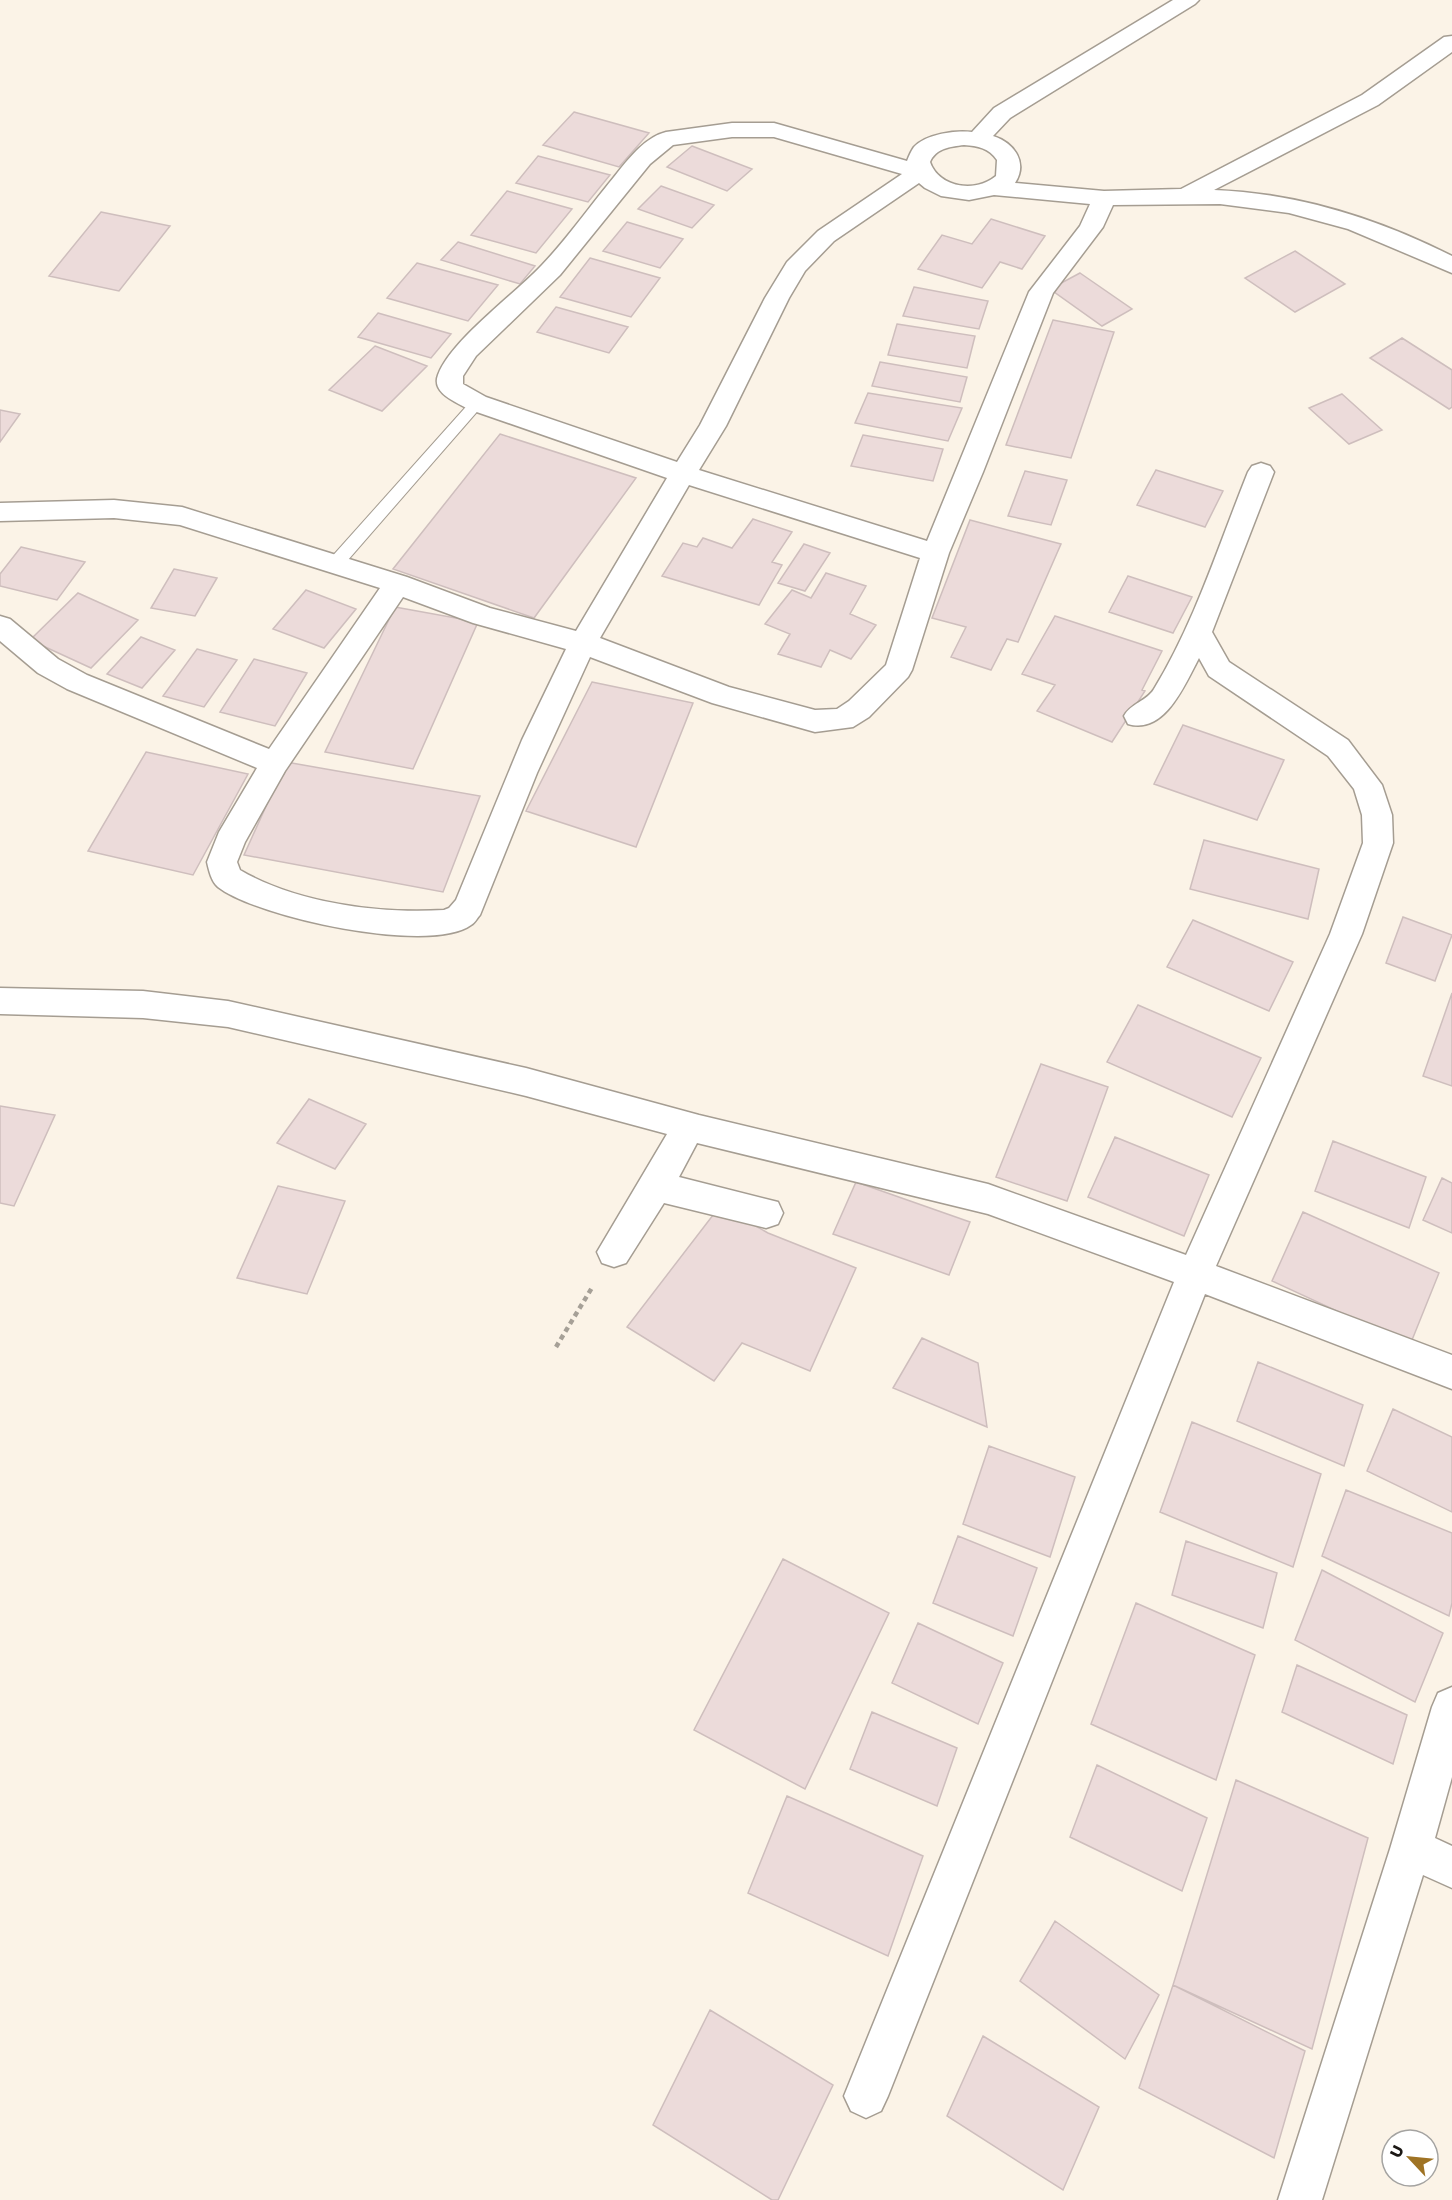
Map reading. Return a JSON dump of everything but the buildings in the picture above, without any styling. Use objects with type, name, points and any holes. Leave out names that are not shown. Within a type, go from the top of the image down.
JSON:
[{"type":"street","points":[[978,139],[1002,113],[1188,0]]},
{"type":"street","points":[[1185,196],[1370,100],[1452,42]]},
{"type":"street","points":[[935,553],[683,475],[477,403],[451,388],[450,376],[467,350],[551,270],[642,159],[666,139],[732,130],[774,130],[800,136],[920,172],[938,187],[951,191],[973,193],[993,189],[1104,198],[1214,196],[1292,206],[1363,225],[1452,266]]},
{"type":"street","points":[[920,172],[917,164],[920,155],[937,142],[956,138],[978,139],[1002,150],[1012,166],[1010,175],[993,189]]},
{"type":"street","points":[[397,584],[275,763],[230,840],[222,862],[227,877],[256,893],[299,908],[429,924],[460,917],[469,906],[499,826],[562,682],[654,518],[713,426],[777,298],[796,267],[825,237],[920,172]]},
{"type":"street","points":[[0,512],[68,508],[148,509],[182,516],[397,584],[483,616],[583,643],[680,681],[755,706],[815,721],[843,719],[859,709],[898,670],[935,553],[970,472],[1041,292],[1091,227],[1104,198]]},
{"type":"street","points":[[1138,716],[1163,699],[1198,632],[1261,472]]},
{"type":"street","points":[[0,626],[48,666],[76,682],[275,763]]},
{"type":"street","points":[[866,2096],[1195,1274],[1346,934],[1378,843],[1377,814],[1367,785],[1338,748],[1219,669],[1198,632]]},
{"type":"street","points":[[0,1001],[119,1002],[187,1007],[228,1014],[526,1082],[689,1126],[988,1199],[1195,1274],[1452,1372]]},
{"type":"street","points":[[614,1252],[656,1186],[689,1126]]},
{"type":"street","points":[[656,1186],[766,1213]]},
{"type":"street","points":[[1300,2200],[1411,1849],[1452,1707]]},
{"type":"street","points":[[1411,1849],[1452,1867]]},
{"type":"lane","points":[[334,564],[477,403]]},
{"type":"path","points":[[556,1347],[614,1252]]}]
